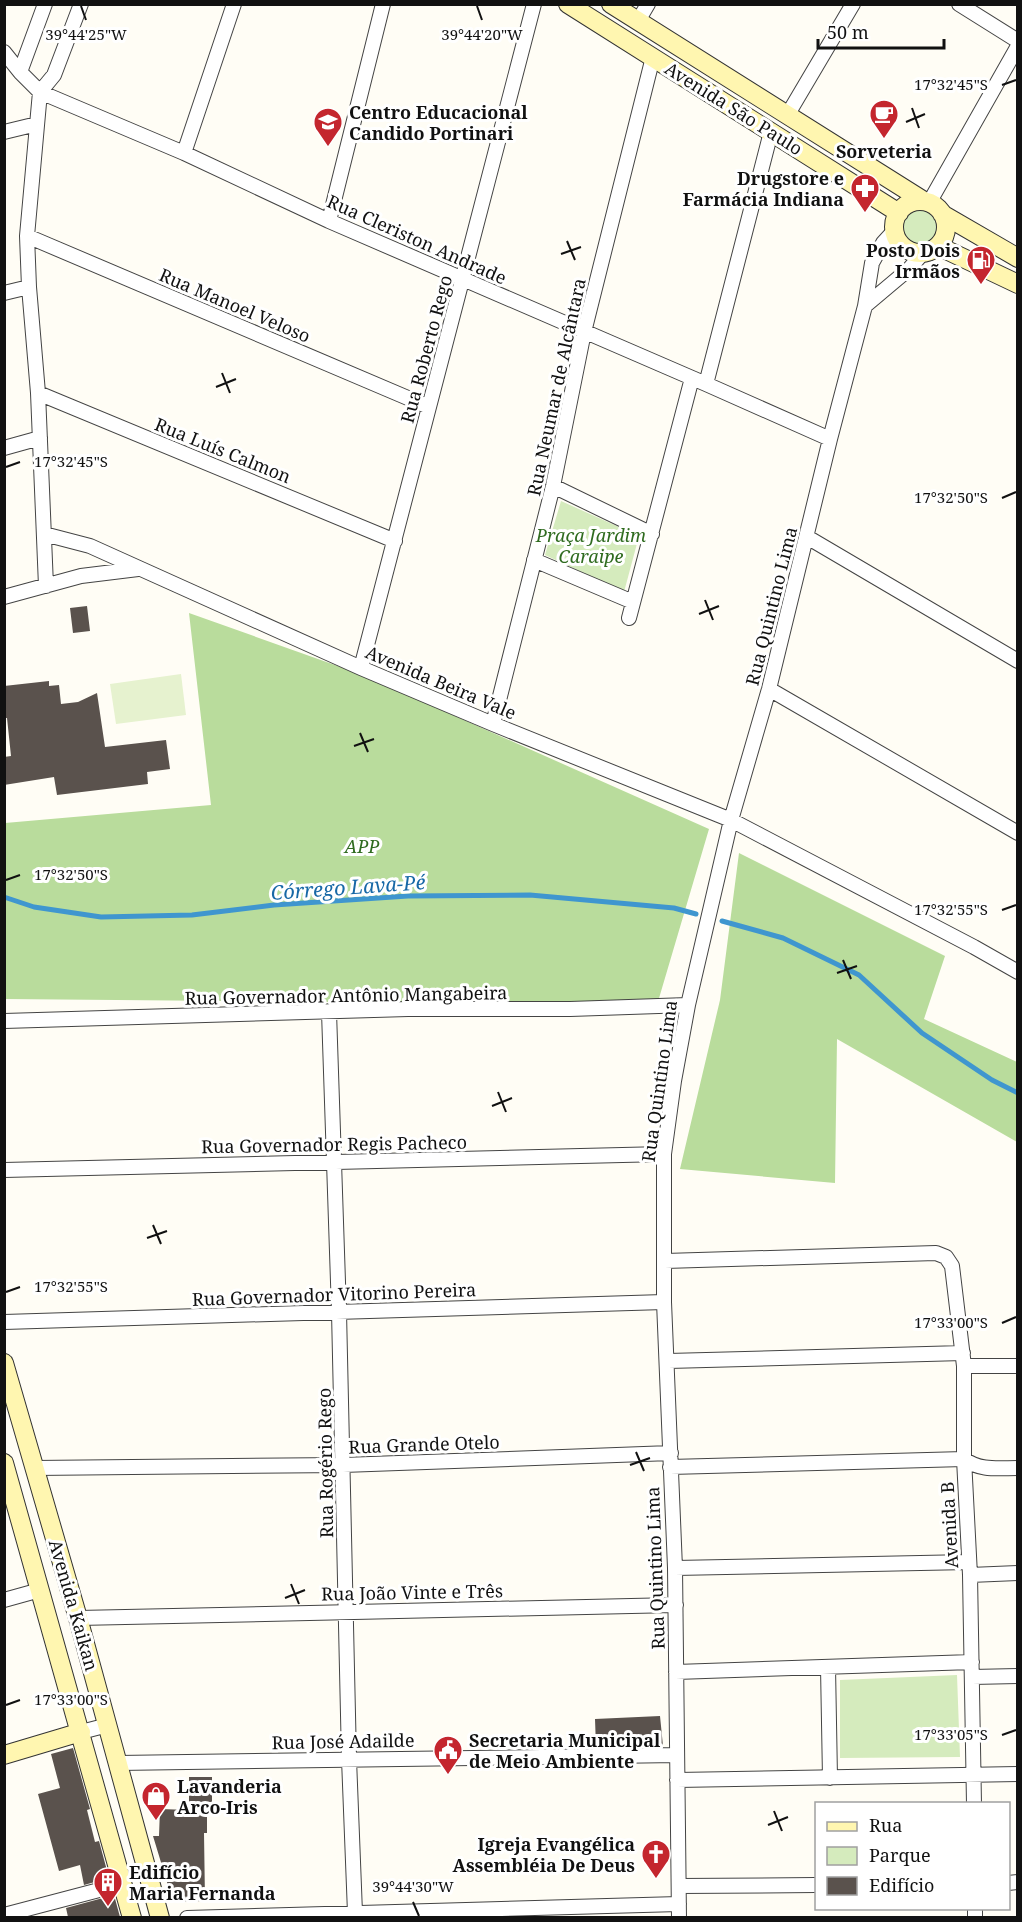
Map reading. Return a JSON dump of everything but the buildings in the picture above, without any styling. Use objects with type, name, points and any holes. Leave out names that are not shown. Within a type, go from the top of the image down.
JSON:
[{"type":"street","points":[[20,72],[45,4]]},
{"type":"street","points":[[46,586],[38,393],[27,236],[40,92],[54,75],[81,4]]},
{"type":"street","points":[[184,153],[234,4]]},
{"type":"street","points":[[329,221],[383,4]]},
{"type":"street","name":"Rua Roberto Rego","points":[[362,668],[534,4]]},
{"type":"street","name":"Avenida São Paulo","points":[[568,4],[899,213]]},
{"type":"street","name":"Avenida São Paulo","points":[[611,4],[1017,258]]},
{"type":"street","points":[[638,21],[648,4]]},
{"type":"street","points":[[788,114],[853,4]]},
{"type":"street","points":[[932,206],[1017,43],[959,4]]},
{"type":"street","name":"Rua Cleriston Andrade","points":[[4,52],[40,92],[184,153],[329,221],[830,439]]},
{"type":"street","name":"Rua Neumar de Alcântara","points":[[493,724],[553,486],[584,332],[653,57]]},
{"type":"street","points":[[4,132],[37,124]]},
{"type":"street","points":[[706,384],[771,132]]},
{"type":"street","points":[[865,306],[909,269],[931,249],[944,236],[946,225],[932,206],[908,204],[894,221],[897,241],[904,248],[913,252],[931,249],[1017,284]]},
{"type":"street","name":"Rua Quintino Lima","points":[[679,1911],[676,1605],[664,1302],[664,1154],[688,1005],[731,820],[769,689],[865,306],[872,263],[883,243],[894,231]]},
{"type":"street","name":"Rua Manoel Veloso","points":[[27,236],[429,407]]},
{"type":"street","points":[[4,293],[29,286]]},
{"type":"street","points":[[629,618],[692,378]]},
{"type":"street","name":"Rua Luís Calmon","points":[[38,393],[395,541]]},
{"type":"street","points":[[4,448],[40,438]]},
{"type":"street","points":[[553,486],[652,534]]},
{"type":"street","name":"Avenida Beira Vale","points":[[44,534],[90,546],[493,724],[731,820],[974,947],[1017,972]]},
{"type":"street","points":[[807,537],[1017,661]]},
{"type":"street","points":[[534,560],[633,602]]},
{"type":"street","points":[[4,597],[94,573],[140,568]]},
{"type":"street","points":[[769,689],[1017,833]]},
{"type":"street","name":"Rua Governador Antônio Mangabeira","points":[[4,1020],[408,1009],[570,1009],[688,1005]]},
{"type":"street","name":"Rua Rogério Rego","points":[[328,1012],[339,1312],[349,1759],[355,1913]]},
{"type":"street","name":"Rua Governador Regis Pacheco","points":[[4,1170],[664,1154]]},
{"type":"street","name":"Avenida B","points":[[665,1261],[936,1253],[946,1257],[952,1266],[963,1360],[974,1802]]},
{"type":"street","name":"Rua Governador Vitorino Pereira","points":[[4,1322],[664,1302]]},
{"type":"street","points":[[668,1361],[963,1360],[1017,1366]]},
{"type":"street","name":"Avenida Kaikan","points":[[4,1363],[78,1618],[160,1917]]},
{"type":"street","points":[[964,1459],[984,1469],[1017,1468]]},
{"type":"street","name":"Rua Grande Otelo","points":[[34,1468],[670,1460],[964,1459]]},
{"type":"street","name":"Avenida Kaikan","points":[[4,1463],[132,1917]]},
{"type":"street","points":[[675,1568],[969,1569],[1017,1573]]},
{"type":"street","points":[[4,1600],[40,1590]]},
{"type":"street","name":"Rua João Vinte e Três","points":[[78,1618],[676,1605]]},
{"type":"street","points":[[676,1672],[972,1662]]},
{"type":"street","points":[[828,1667],[830,1778]]},
{"type":"street","points":[[972,1677],[1017,1676]]},
{"type":"street","points":[[4,1755],[108,1725]]},
{"type":"street","name":"Rua José Adailde","points":[[118,1763],[677,1755]]},
{"type":"street","points":[[677,1780],[1017,1774]]},
{"type":"street","points":[[4,1916],[122,1884]]},
{"type":"street","points":[[680,1886],[815,1885]]},
{"type":"street","points":[[187,1917],[355,1913],[679,1911]]},
{"type":"green space","points":[[920,205],[929,206],[936,211],[941,218],[941,236],[936,243],[929,248],[920,249],[911,248],[904,243],[899,236],[898,227],[899,218],[904,211],[911,206]]},
{"type":"green space","name":"Praça Jardim Caraipe","points":[[561,501],[639,536],[624,592],[545,555]]},
{"type":"green space","name":"APP","points":[[189,613],[363,675],[709,829],[657,1005],[5,999],[5,823],[211,805]]},
{"type":"green space","points":[[181,674],[186,715],[116,724],[110,684]]},
{"type":"green space","points":[[739,853],[945,956],[924,1019],[1017,1062],[1017,1142],[837,1039],[835,1183],[680,1169],[720,1000]]},
{"type":"green space","points":[[957,1675],[960,1757],[840,1758],[840,1680]]},
{"type":"waterway","name":"Córrego Lava-Pé","points":[[4,897],[34,907],[101,917],[192,915],[274,905],[408,896],[530,895],[674,908],[696,914]]},
{"type":"waterway","name":"Córrego Lava-Pé","points":[[722,921],[783,938],[859,975],[922,1033],[992,1080],[1018,1093]]},
{"type":"place","name":"Sorveteria","points":[[884,140]]},
{"type":"place","name":"Centro Educacional Candido Portinari","points":[[328,148]]},
{"type":"place","name":"Drugstore e Farmácia Indiana","points":[[865,214]]},
{"type":"place","name":"Posto Dois Irmãos","points":[[981,286]]},
{"type":"place","name":"Secretaria Municipal de Meio Ambiente","points":[[448,1776]]},
{"type":"place","name":"Lavanderia Arco-Iris","points":[[156,1822]]},
{"type":"place","name":"Igreja Evangélica Assembléia De Deus","points":[[656,1880]]},
{"type":"place","name":"Edifício Maria Fernanda","points":[[108,1908]]}]
